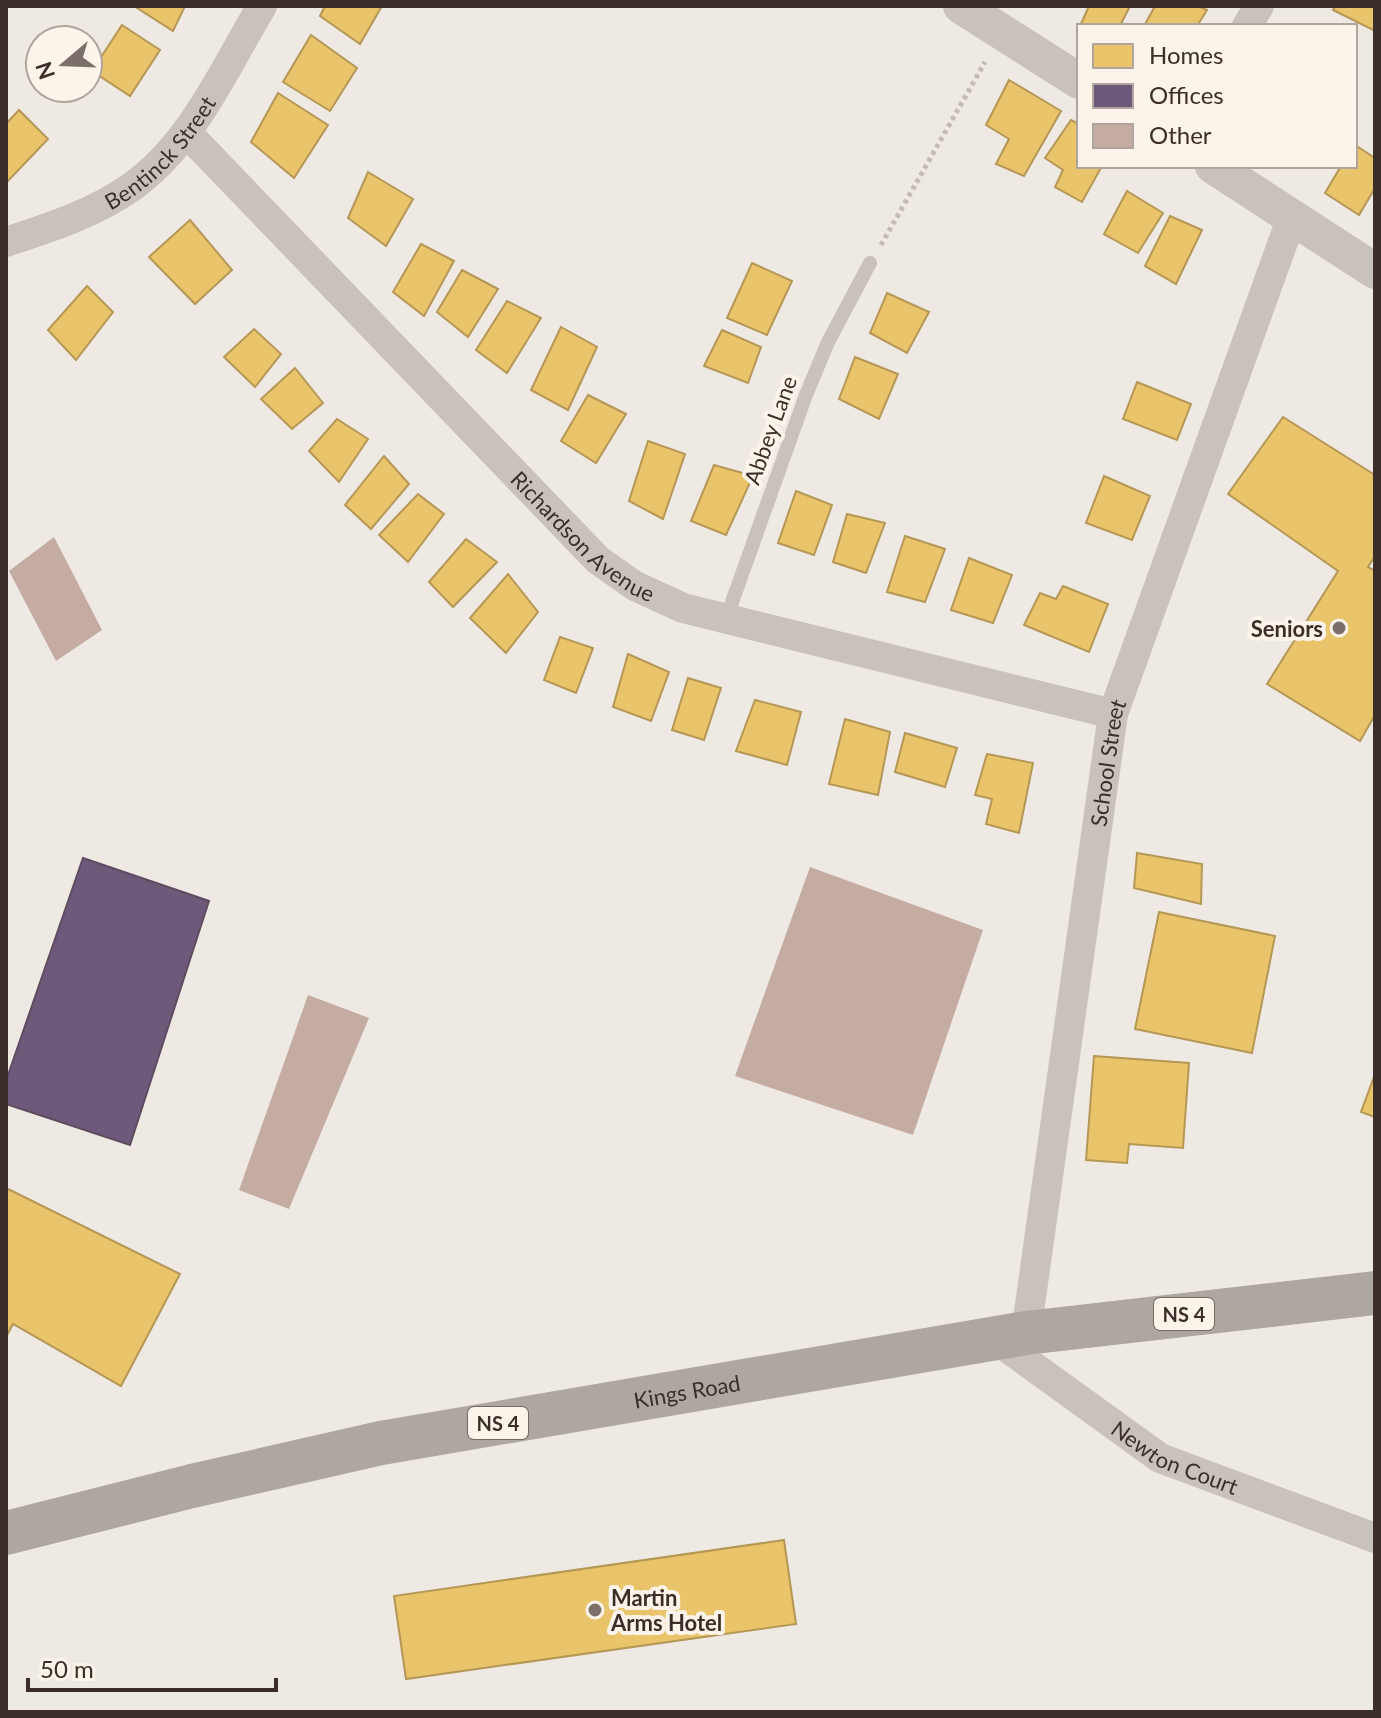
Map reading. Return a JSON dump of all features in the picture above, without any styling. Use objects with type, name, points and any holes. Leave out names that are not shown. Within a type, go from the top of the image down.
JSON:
[{"type":"main road","name":"Kings Road","points":[[6,1533],[381,1443],[1010,1335],[1375,1293]]},
{"type":"street","name":"Bentinck Street","points":[[6,242],[86,212],[117,196],[152,170],[187,133],[262,6]]},
{"type":"street","points":[[961,6],[1077,80]]},
{"type":"street","points":[[1248,24],[1259,6]]},
{"type":"street","name":"Richardson Avenue","points":[[187,133],[598,560],[617,575],[683,608],[1113,714]]},
{"type":"street","points":[[1216,168],[1375,271]]},
{"type":"street","name":"School Street","points":[[1010,1335],[1113,714],[1292,217]]},
{"type":"street","name":"Newton Court","points":[[1010,1335],[1160,1458],[1375,1538]]},
{"type":"lane","name":"Abbey Lane","points":[[726,619],[812,380],[828,342],[870,263]]},
{"type":"path","points":[[870,263],[1002,32]]},
{"type":"building: Homes","points":[[134,6],[185,6],[173,31]]},
{"type":"building: Homes","points":[[325,6],[382,6],[360,44],[320,16]]},
{"type":"building: Homes","points":[[1089,6],[1130,6],[1121,24],[1081,24]]},
{"type":"building: Homes","points":[[1155,6],[1198,6],[1207,10],[1198,24],[1145,24]]},
{"type":"building: Homes","points":[[1335,6],[1375,6],[1375,31],[1333,10]]},
{"type":"building: Homes","points":[[122,25],[160,50],[130,96],[104,79],[104,53]]},
{"type":"building: Homes","points":[[311,35],[357,68],[330,111],[283,82]]},
{"type":"building: Homes","points":[[1009,80],[1061,111],[1024,176],[996,164],[1009,139],[986,125]]},
{"type":"building: Homes","points":[[278,93],[328,125],[294,178],[251,142]]},
{"type":"building: Homes","points":[[19,110],[48,139],[6,183],[6,124]]},
{"type":"building: Homes","points":[[1071,120],[1077,123],[1077,168],[1101,168],[1082,202],[1055,187],[1063,170],[1045,158]]},
{"type":"building: Homes","points":[[1357,146],[1375,158],[1375,188],[1359,215],[1325,193],[1340,168],[1357,168]]},
{"type":"building: Homes","points":[[368,172],[413,199],[386,246],[348,218]]},
{"type":"building: Homes","points":[[1127,191],[1163,213],[1138,253],[1104,234]]},
{"type":"building: Homes","points":[[1170,216],[1202,230],[1176,284],[1145,266]]},
{"type":"building: Homes","points":[[190,220],[232,270],[195,304],[149,257]]},
{"type":"building: Homes","points":[[421,244],[454,261],[424,316],[393,292]]},
{"type":"building: Homes","points":[[752,263],[792,281],[767,335],[727,318]]},
{"type":"building: Homes","points":[[462,270],[498,289],[468,337],[437,312]]},
{"type":"building: Homes","points":[[87,286],[113,312],[76,360],[48,330]]},
{"type":"building: Homes","points":[[887,293],[929,312],[907,353],[870,333]]},
{"type":"building: Homes","points":[[507,301],[541,318],[507,373],[476,350]]},
{"type":"building: Homes","points":[[561,327],[597,347],[568,410],[531,390]]},
{"type":"building: Homes","points":[[254,329],[281,354],[255,387],[224,357]]},
{"type":"building: Homes","points":[[722,330],[761,347],[748,383],[704,366]]},
{"type":"building: Homes","points":[[855,357],[898,374],[879,419],[839,399]]},
{"type":"building: Homes","points":[[295,368],[323,403],[292,429],[261,399]]},
{"type":"building: Homes","points":[[1137,382],[1191,404],[1177,440],[1123,419]]},
{"type":"building: Homes","points":[[588,395],[626,414],[596,463],[561,441]]},
{"type":"building: Homes","name":"Seniors","points":[[1283,417],[1375,475],[1375,556],[1368,567],[1375,571],[1375,715],[1360,741],[1267,684],[1338,571],[1228,494]]},
{"type":"building: Homes","points":[[337,419],[368,439],[339,482],[309,451]]},
{"type":"building: Homes","points":[[648,441],[685,454],[663,519],[629,501]]},
{"type":"building: Homes","points":[[384,456],[409,484],[371,529],[345,505]]},
{"type":"building: Homes","points":[[714,465],[753,476],[726,535],[691,521]]},
{"type":"building: Homes","points":[[1104,476],[1150,496],[1132,540],[1086,523]]},
{"type":"building: Homes","points":[[796,491],[832,505],[814,555],[778,543]]},
{"type":"building: Homes","points":[[418,494],[444,514],[408,562],[379,535]]},
{"type":"building: Homes","points":[[847,514],[885,523],[866,573],[833,562]]},
{"type":"building: Homes","points":[[905,536],[945,549],[925,602],[887,592]]},
{"type":"building: Homes","points":[[466,539],[497,562],[453,607],[429,582]]},
{"type":"building: Homes","points":[[969,558],[1012,575],[993,623],[951,610]]},
{"type":"building: Homes","points":[[508,574],[538,612],[506,653],[470,618]]},
{"type":"building: Homes","points":[[1063,586],[1108,604],[1089,652],[1024,625],[1040,593],[1056,599]]},
{"type":"building: Homes","points":[[560,637],[593,648],[576,693],[544,680]]},
{"type":"building: Homes","points":[[628,654],[669,672],[651,721],[613,707]]},
{"type":"building: Homes","points":[[688,678],[721,688],[704,740],[672,730]]},
{"type":"building: Homes","points":[[755,700],[801,712],[787,765],[736,751]]},
{"type":"building: Homes","points":[[845,719],[890,732],[878,795],[829,784]]},
{"type":"building: Homes","points":[[905,733],[957,748],[945,787],[895,772]]},
{"type":"building: Homes","points":[[987,754],[1033,763],[1019,833],[986,824],[992,799],[975,795]]},
{"type":"building: Homes","points":[[1137,853],[1202,864],[1201,904],[1134,888]]},
{"type":"building: Homes","points":[[1159,912],[1275,936],[1252,1053],[1135,1029]]},
{"type":"building: Homes","points":[[1094,1056],[1189,1063],[1183,1148],[1129,1144],[1127,1163],[1086,1160]]},
{"type":"building: Homes","points":[[1375,1074],[1375,1117],[1361,1112]]},
{"type":"building: Homes","points":[[6,1188],[180,1274],[121,1386],[13,1324],[6,1337]]},
{"type":"building: Homes","name":"Martin Arms Hotel","points":[[784,1540],[796,1624],[406,1679],[394,1596]]},
{"type":"building: Offices","points":[[83,858],[209,901],[130,1145],[6,1104],[6,1081]]},
{"type":"building: Other","points":[[54,537],[102,630],[56,661],[9,571]]},
{"type":"building: Other","points":[[810,867],[983,930],[913,1135],[735,1076]]},
{"type":"building: Other","points":[[308,995],[369,1018],[289,1209],[239,1190]]},
{"type":"place","name":"Seniors","points":[[1339,628]]},
{"type":"place","name":"Martin Arms Hotel","points":[[595,1610]]}]
